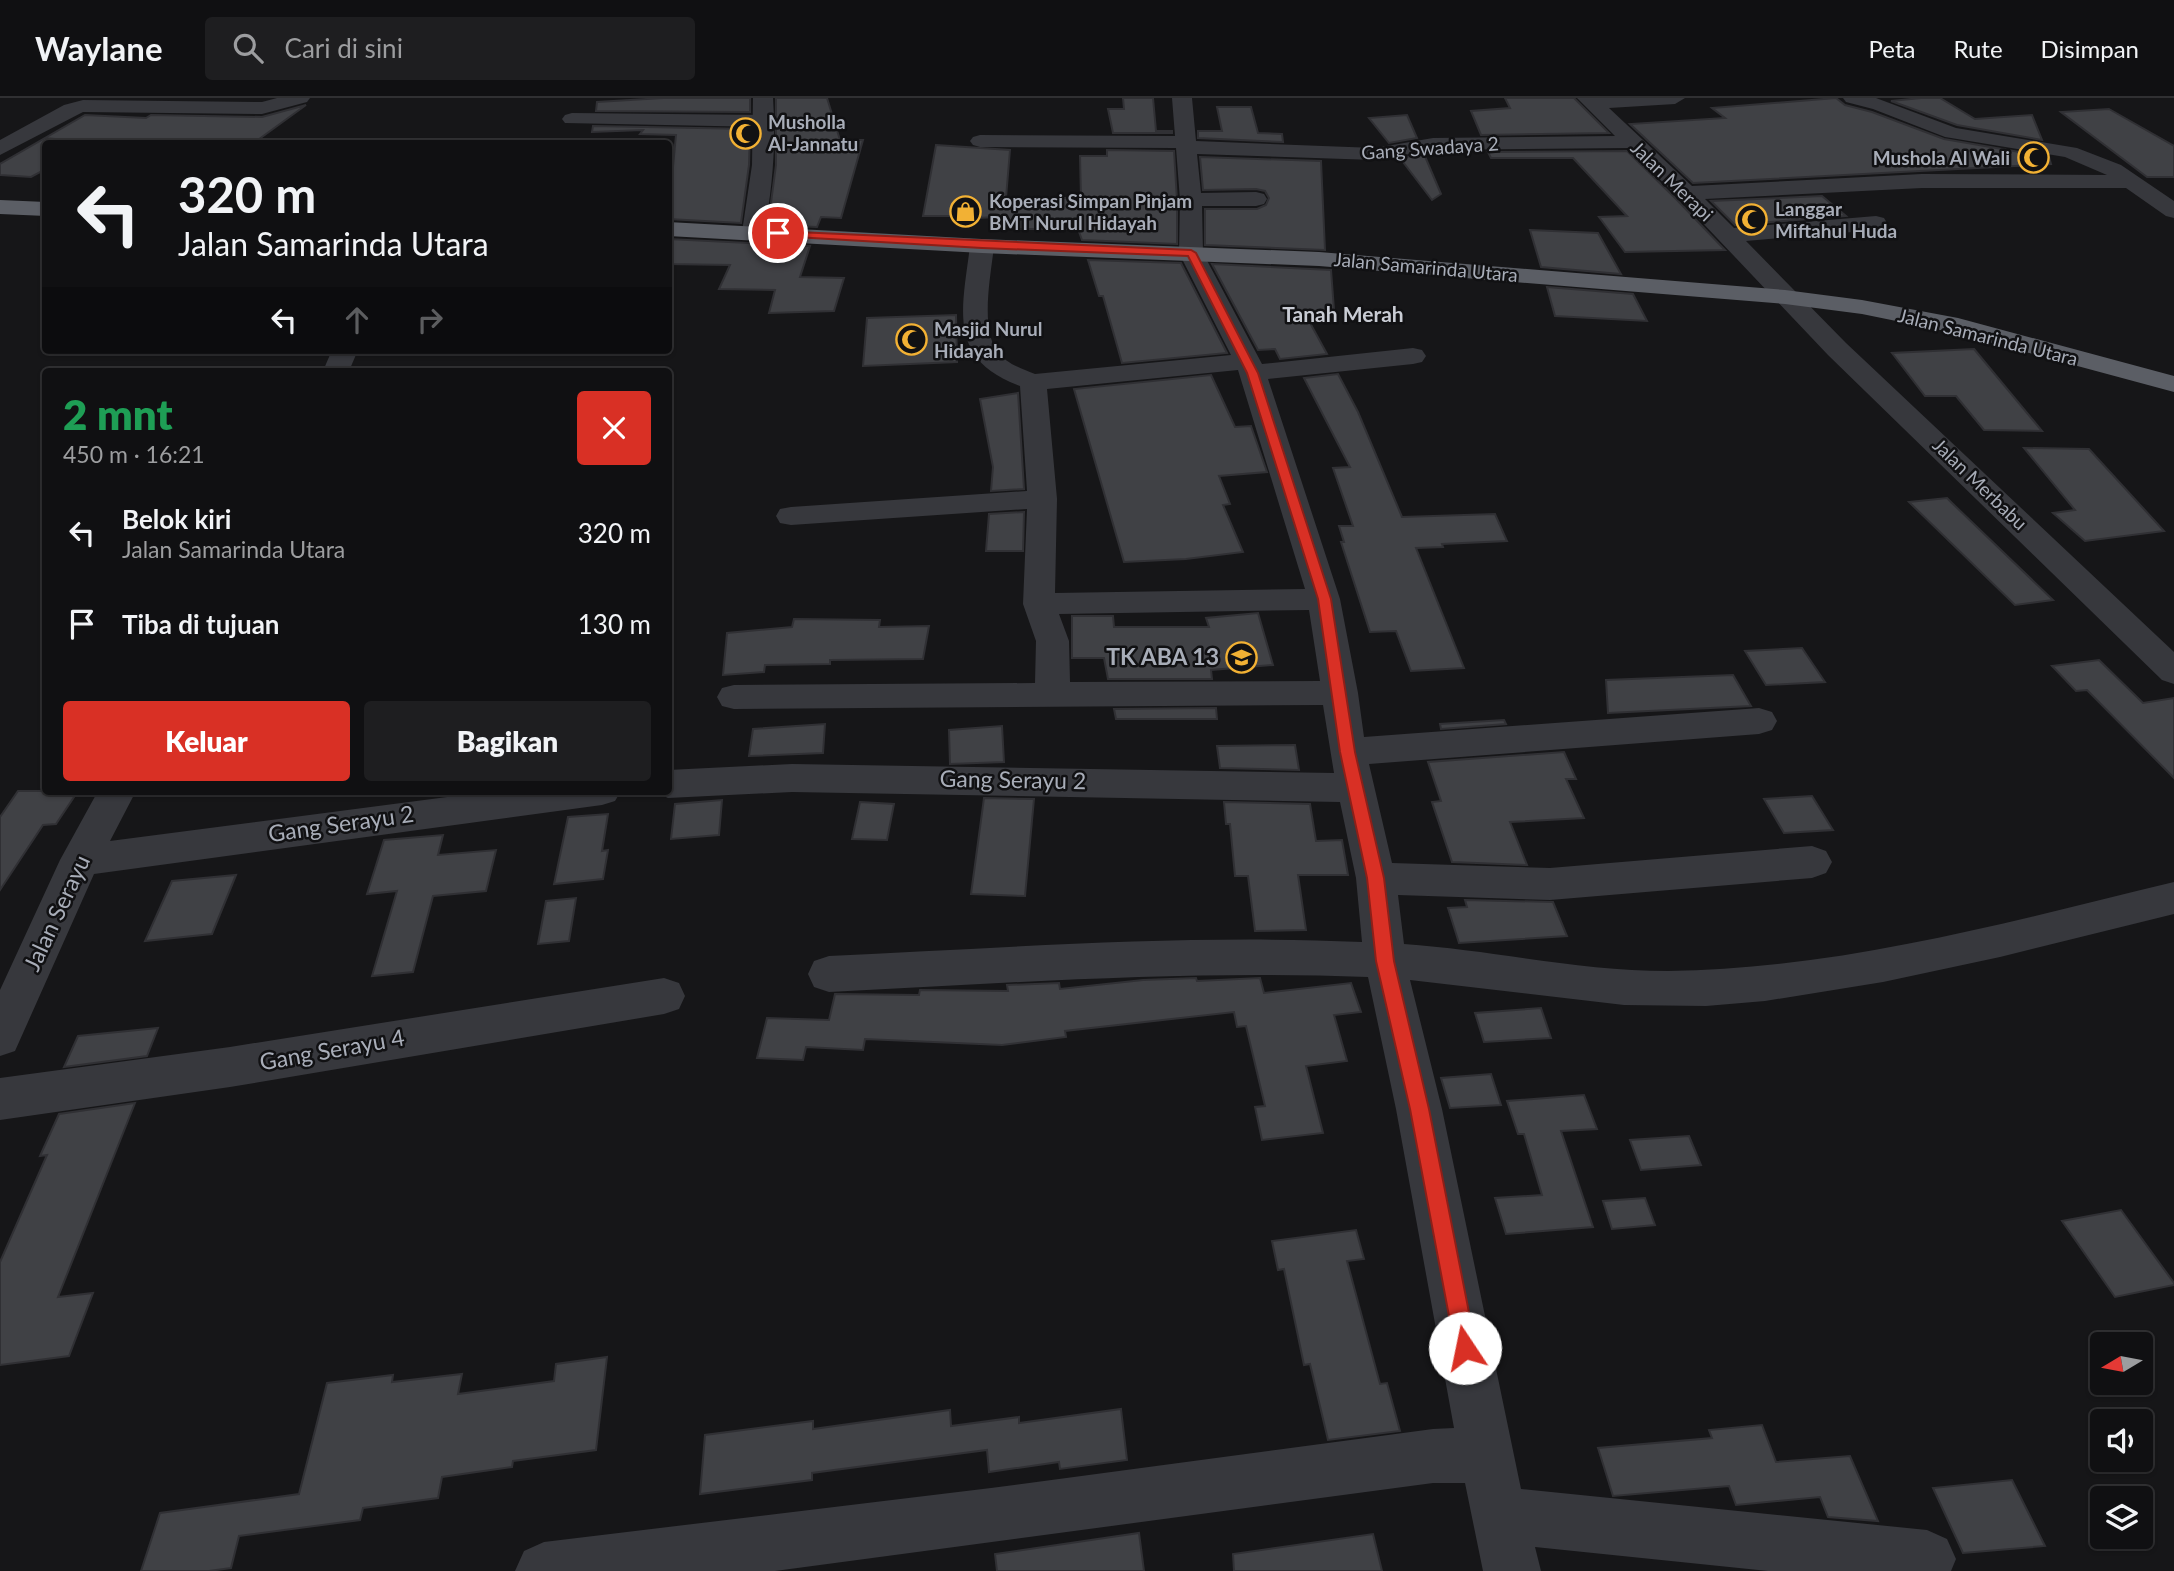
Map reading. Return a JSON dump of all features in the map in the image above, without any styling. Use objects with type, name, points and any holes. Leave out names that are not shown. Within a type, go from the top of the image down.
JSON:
[{"type":"highway","points":[[0,207],[42,209]]},
{"type":"highway","name":"Jalan Samarinda Utara","points":[[672,229],[982,246],[1332,260],[1785,297],[1861,307],[1958,326],[2174,384]]},
{"type":"street","points":[[0,149],[71,109],[83,106],[262,108],[300,98]]},
{"type":"street","points":[[753,232],[759,202],[765,121],[763,98]]},
{"type":"street","points":[[1182,98],[1191,200],[1191,253],[1250,367],[1324,599],[1353,770],[1376,878],[1385,961],[1419,1109],[1486,1455],[1512,1571]]},
{"type":"street","points":[[1589,101],[1675,98]]},
{"type":"street","points":[[1853,98],[1880,105],[1952,133],[2070,152],[2097,162],[2133,182],[2174,211]]},
{"type":"street","name":"Jalan Merapi","points":[[1589,101],[1687,194],[1785,297]]},
{"type":"street","points":[[572,119],[765,121]]},
{"type":"street","name":"Gang Swadaya 2","points":[[980,141],[1186,144],[1375,155],[1433,144],[1632,142]]},
{"type":"street","points":[[1687,194],[1922,181],[2133,182]]},
{"type":"street","points":[[1191,200],[1256,199]]},
{"type":"street","points":[[1727,236],[1876,223]]},
{"type":"street","points":[[982,246],[976,300],[978,334],[983,352],[1000,368],[1033,383],[1413,356]]},
{"type":"street","name":"Jalan Merbabu","points":[[1785,297],[2174,672]]},
{"type":"street","points":[[1033,383],[1042,499],[1039,604],[1041,614],[1048,620],[1052,630],[1052,694]]},
{"type":"street","points":[[790,516],[1042,499]]},
{"type":"street","points":[[1039,604],[1324,599]]},
{"type":"street","points":[[734,697],[1340,694]]},
{"type":"street","name":"Gang Serayu 2","points":[[672,784],[792,778],[1072,780],[1353,770],[1759,721]]},
{"type":"street","name":"Jalan Serayu","points":[[0,1037],[80,860],[115,795]]},
{"type":"street","name":"Gang Serayu 2","points":[[80,860],[573,795]]},
{"type":"street","points":[[1376,878],[1454,883],[1550,884],[1812,862]]},
{"type":"street","points":[[829,974],[1225,956],[1385,961],[1544,980],[1647,988],[1705,988],[1867,969],[2004,940],[2174,898]]},
{"type":"street","name":"Gang Serayu 4","points":[[0,1099],[230,1067],[664,996]]},
{"type":"street","points":[[544,1571],[991,1516],[1433,1457],[1486,1455]]},
{"type":"street","points":[[1499,1515],[1927,1559]]},
{"type":"building","points":[[663,98],[750,98],[750,112],[596,111],[597,102]]},
{"type":"building","points":[[776,98],[827,98],[840,140],[863,140],[841,218],[821,217],[817,227],[768,225],[776,165]]},
{"type":"building","points":[[1123,98],[1153,98],[1156,131],[1172,133],[1113,133],[1108,109],[1124,109]]},
{"type":"building","points":[[1505,98],[1574,98],[1609,133],[1481,135],[1471,111],[1510,108]]},
{"type":"building","points":[[1836,98],[1845,105],[1872,112],[1944,139],[2049,157],[2051,164],[1693,183],[1630,124],[1725,118],[1712,108]]},
{"type":"building","points":[[1940,98],[1975,119],[2032,115],[2042,140],[1957,125],[1891,101]]},
{"type":"building","points":[[306,105],[258,140],[46,138],[42,140],[42,171],[31,177],[0,175],[0,164],[85,115],[146,118],[151,115],[262,117]]},
{"type":"building","points":[[1217,107],[1251,107],[1258,133],[1282,134],[1283,142],[1198,138],[1198,131],[1222,131]]},
{"type":"building","points":[[2109,109],[2174,146],[2174,177],[2147,177],[2061,112]]},
{"type":"building","points":[[1407,115],[1417,138],[1389,143],[1369,118]]},
{"type":"building","points":[[593,126],[750,129],[749,165],[741,223],[672,219],[676,135],[640,134],[643,130],[592,132]]},
{"type":"building","points":[[936,145],[1010,150],[1006,198],[1081,198],[1080,156],[1107,156],[1107,150],[1174,151],[1177,244],[1082,240],[1078,229],[996,229],[997,217],[955,219],[955,216],[923,216]]},
{"type":"building","points":[[1627,151],[1725,250],[1625,252],[1599,217],[1627,216],[1573,158],[1491,158],[1488,152]]},
{"type":"building","points":[[1424,154],[1441,194],[1432,200],[1400,158]]},
{"type":"building","points":[[1200,157],[1321,161],[1325,250],[1205,245],[1205,209],[1257,209],[1266,205],[1269,198],[1265,191],[1256,189],[1203,190]]},
{"type":"building","points":[[1822,196],[1846,216],[1735,225],[1711,201]]},
{"type":"building","points":[[1530,230],[1598,233],[1621,274],[1541,267]]},
{"type":"building","points":[[672,239],[810,246],[800,277],[844,278],[834,311],[769,313],[775,290],[719,289],[730,265],[672,264]]},
{"type":"building","points":[[1088,260],[1181,263],[1227,353],[1122,363],[1103,296],[1099,296]]},
{"type":"building","points":[[1212,264],[1331,270],[1335,323],[1309,321],[1327,354],[1280,359],[1275,349],[1258,350]]},
{"type":"building","points":[[1547,287],[1633,294],[1647,321],[1555,316]]},
{"type":"building","name":"Masjid Nurul Hidayah","points":[[956,315],[957,362],[863,366],[867,318]]},
{"type":"building","points":[[1974,349],[2042,431],[1984,430],[1956,396],[1925,396],[1892,353]]},
{"type":"building","points":[[1338,374],[1358,412],[1402,517],[1495,514],[1507,541],[1416,548],[1464,668],[1411,671],[1396,631],[1370,632],[1341,542],[1344,542],[1339,526],[1353,526],[1333,468],[1350,467],[1304,378]]},
{"type":"building","points":[[1211,375],[1235,427],[1251,426],[1267,472],[1219,476],[1230,504],[1223,505],[1243,552],[1186,559],[1124,562],[1074,389]]},
{"type":"building","points":[[1018,393],[1024,489],[991,491],[993,467],[980,399]]},
{"type":"building","points":[[2024,448],[2089,449],[2164,531],[2085,541],[2053,513],[2075,510]]},
{"type":"building","points":[[1947,498],[2053,600],[2015,605],[1909,502]]},
{"type":"building","points":[[1024,512],[1023,551],[986,551],[989,514]]},
{"type":"building","points":[[1258,613],[1273,665],[1211,670],[1212,679],[1108,679],[1104,658],[1072,658],[1072,616],[1113,616],[1114,627],[1209,627],[1206,618]]},
{"type":"building","points":[[794,619],[880,620],[879,627],[929,626],[923,659],[830,660],[830,664],[765,665],[764,672],[723,675],[727,633],[792,627]]},
{"type":"building","points":[[1802,648],[1825,682],[1766,685],[1745,651]]},
{"type":"building","points":[[2099,660],[2143,703],[2174,698],[2174,778],[2087,690],[2076,691],[2052,666]]},
{"type":"building","points":[[1733,675],[1751,706],[1608,713],[1606,680]]},
{"type":"building","points":[[1216,708],[1217,719],[1116,719],[1114,709]]},
{"type":"building","points":[[1504,720],[1506,724],[1441,729],[1440,724]]},
{"type":"building","points":[[825,724],[823,753],[749,756],[753,729]]},
{"type":"building","points":[[1002,726],[1004,762],[950,764],[949,730]]},
{"type":"building","points":[[1295,745],[1299,770],[1220,768],[1217,746]]},
{"type":"building","points":[[1564,752],[1576,779],[1566,779],[1584,818],[1510,822],[1527,865],[1452,862],[1432,802],[1441,801],[1428,762]]},
{"type":"building","points":[[18,791],[42,791],[42,795],[75,795],[56,824],[43,825],[0,890],[0,817]]},
{"type":"building","points":[[1812,796],[1833,830],[1784,833],[1764,799]]},
{"type":"building","points":[[984,798],[1034,799],[1025,896],[971,894]]},
{"type":"building","points":[[722,800],[719,835],[671,839],[675,804]]},
{"type":"building","points":[[860,802],[894,804],[887,840],[852,839]]},
{"type":"building","points":[[1224,802],[1310,804],[1316,841],[1342,840],[1348,875],[1298,875],[1306,930],[1255,931],[1248,876],[1235,876],[1230,824],[1226,824]]},
{"type":"building","points":[[608,814],[602,851],[608,850],[603,879],[554,884],[568,817]]},
{"type":"building","points":[[443,835],[438,855],[496,850],[486,891],[433,896],[413,972],[372,976],[397,891],[367,894],[384,840]]},
{"type":"building","points":[[236,875],[212,934],[145,941],[172,881]]},
{"type":"building","points":[[576,898],[569,941],[538,944],[546,901]]},
{"type":"building","points":[[1465,900],[1553,902],[1567,936],[1459,943],[1448,908],[1467,907]]},
{"type":"building","points":[[1196,978],[1197,981],[1260,978],[1264,993],[1351,983],[1361,1012],[1334,1015],[1347,1061],[1306,1066],[1323,1133],[1262,1140],[1255,1107],[1265,1106],[1246,1026],[1237,1027],[1234,1012],[1065,1031],[1066,1037],[1002,1045],[865,1039],[863,1050],[806,1047],[803,1060],[757,1058],[767,1018],[829,1020],[835,994],[919,995],[920,990],[1008,991],[1007,985],[1059,983],[1060,989],[1143,980]]},
{"type":"building","points":[[1541,1008],[1551,1038],[1484,1042],[1475,1013]]},
{"type":"building","points":[[158,1028],[147,1056],[64,1067],[78,1036]]},
{"type":"building","points":[[1491,1074],[1501,1105],[1450,1108],[1441,1078]]},
{"type":"building","points":[[1584,1095],[1597,1129],[1561,1131],[1593,1227],[1506,1234],[1495,1198],[1542,1195],[1524,1134],[1518,1134],[1507,1101]]},
{"type":"building","points":[[135,1103],[58,1297],[93,1293],[69,1356],[0,1365],[0,1262],[47,1155],[40,1156],[59,1114]]},
{"type":"building","points":[[1689,1136],[1701,1165],[1641,1170],[1630,1140]]},
{"type":"building","points":[[1645,1198],[1655,1225],[1612,1229],[1603,1201]]},
{"type":"building","points":[[2121,1210],[2174,1285],[2115,1297],[2062,1221]]},
{"type":"building","points":[[1356,1230],[1364,1259],[1347,1261],[1380,1384],[1387,1383],[1400,1431],[1328,1440],[1310,1364],[1304,1365],[1284,1269],[1278,1270],[1272,1241]]},
{"type":"building","points":[[607,1357],[596,1450],[513,1461],[512,1467],[442,1477],[438,1498],[363,1508],[360,1520],[239,1536],[231,1568],[209,1571],[141,1571],[160,1513],[299,1494],[327,1383],[393,1375],[392,1382],[462,1374],[458,1394],[554,1381],[556,1364]]},
{"type":"building","points":[[1121,1409],[1127,1460],[1060,1469],[1059,1462],[989,1472],[987,1450],[812,1473],[812,1480],[700,1494],[705,1435],[813,1421],[813,1429],[950,1410],[951,1426],[1019,1417],[1019,1423]]},
{"type":"building","points":[[1762,1425],[1776,1462],[1850,1456],[1878,1521],[1828,1517],[1820,1497],[1736,1505],[1729,1486],[1613,1496],[1598,1448],[1712,1438],[1709,1430]]},
{"type":"building","points":[[2012,1480],[2045,1546],[1963,1553],[1933,1488]]},
{"type":"building","points":[[1139,1533],[1144,1571],[997,1571],[995,1554]]},
{"type":"building","points":[[1373,1534],[1382,1571],[1234,1571],[1233,1554]]},
{"type":"place","name":"Musholla Al-Jannatu","points":[[745,133]]},
{"type":"place","name":"Mushola Al Wali","points":[[2033,158]]},
{"type":"place","name":"Koperasi Simpan Pinjam BMT Nurul Hidayah","points":[[966,212]]},
{"type":"place","name":"Langgar Miftahul Huda","points":[[1752,220]]},
{"type":"place","name":"Masjid Nurul Hidayah","points":[[911,340]]},
{"type":"place","name":"TK ABA 13","points":[[1242,657]]},
{"type":"district","name":"Tanah Merah","points":[[1343,315]]},
{"type":"route","points":[[778,233],[982,246],[1191,253],[1253,373],[1324,599],[1348,752],[1376,878],[1385,961],[1419,1109],[1465,1348]]}]
